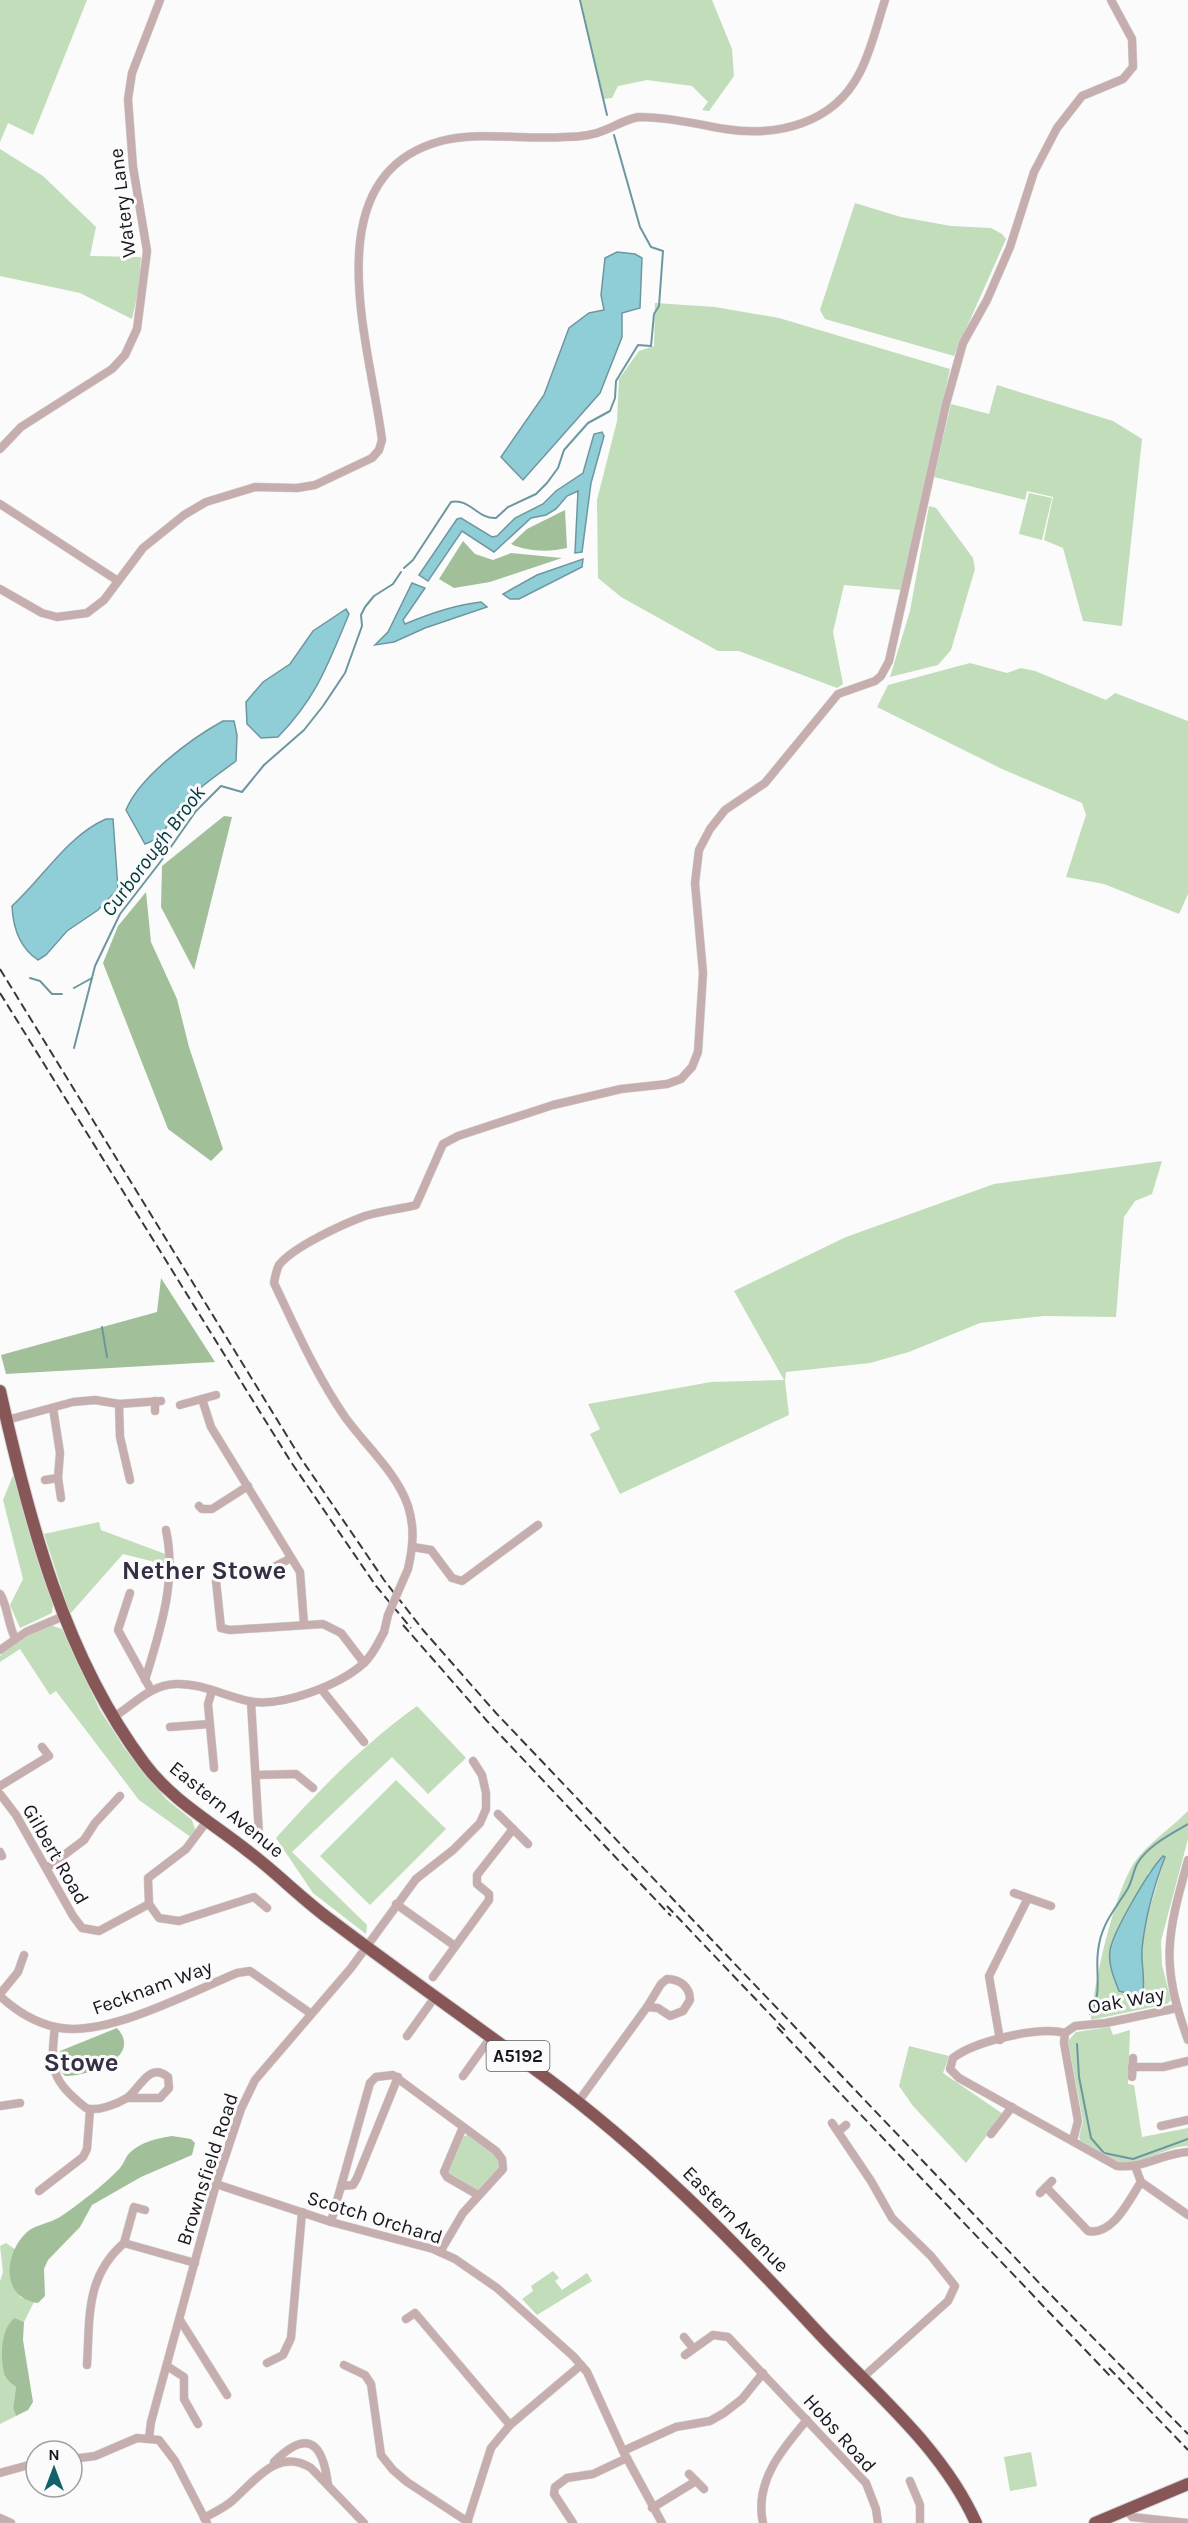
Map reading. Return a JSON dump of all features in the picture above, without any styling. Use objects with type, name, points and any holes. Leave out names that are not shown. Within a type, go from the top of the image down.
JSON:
[{"type":"highway","name":"Eastern Avenue","points":[[0,1391],[38,1534],[64,1616],[112,1718],[153,1775],[176,1798],[247,1850],[328,1918],[578,2102],[639,2151],[739,2246],[861,2379],[933,2453],[969,2517],[976,2523]]},
{"type":"highway","points":[[1095,2523],[1188,2484]]},
{"type":"street","name":"Watery Lane","points":[[0,449],[21,427],[112,369],[125,355],[137,330],[147,251],[133,167],[128,99],[132,73],[160,0]]},
{"type":"street","points":[[0,601],[2,591],[42,613],[57,617],[72,617],[96,608],[143,548],[184,515],[206,502],[255,487],[297,488],[315,484],[366,462],[379,450],[381,440],[363,329],[359,250],[362,224],[370,199],[382,181],[401,161],[441,141],[467,137],[581,136],[638,117],[758,132],[782,130],[809,122],[831,110],[860,74],[885,0]]},
{"type":"street","points":[[112,1718],[151,1690],[176,1684],[251,1702],[287,1698],[322,1690],[364,1663],[384,1632],[388,1615],[408,1569],[413,1547],[414,1529],[407,1504],[397,1483],[344,1415],[312,1364],[274,1283],[275,1274],[289,1256],[342,1226],[366,1216],[416,1205],[443,1144],[458,1136],[553,1105],[621,1089],[667,1084],[681,1079],[692,1067],[698,1052],[703,973],[695,883],[699,850],[710,829],[725,810],[765,783],[838,694],[874,681],[881,676],[889,661],[946,404],[963,343],[1005,259],[1034,172],[1057,128],[1082,96],[1123,79],[1133,67],[1132,39],[1111,0]]},
{"type":"street","points":[[0,504],[118,581]]},
{"type":"street","points":[[180,1405],[216,1395]]},
{"type":"street","points":[[202,1399],[212,1427],[291,1558],[303,1582],[304,1624]]},
{"type":"street","points":[[7,1420],[95,1400],[119,1404],[158,1401],[155,1411]]},
{"type":"street","points":[[119,1404],[120,1437],[130,1480]]},
{"type":"street","points":[[53,1408],[60,1453],[58,1478],[61,1498]]},
{"type":"street","points":[[45,1480],[58,1478]]},
{"type":"street","points":[[199,1506],[202,1509],[212,1509],[248,1486]]},
{"type":"street","points":[[413,1547],[431,1550],[452,1578],[462,1581],[538,1525]]},
{"type":"street","points":[[146,1680],[166,1612],[170,1549],[166,1530]]},
{"type":"street","points":[[291,1558],[272,1568],[219,1573],[216,1581],[221,1628],[230,1630],[304,1624],[332,1627],[341,1633],[364,1663]]},
{"type":"street","points":[[130,1593],[118,1630],[151,1690]]},
{"type":"street","points":[[0,1594],[5,1601],[7,1619],[15,1638]]},
{"type":"street","points":[[0,1650],[15,1638],[64,1616]]},
{"type":"street","points":[[322,1690],[364,1742]]},
{"type":"street","points":[[212,1691],[208,1704],[214,1768]]},
{"type":"street","points":[[251,1702],[259,1834]]},
{"type":"street","points":[[170,1727],[209,1724]]},
{"type":"street","points":[[0,1786],[49,1756],[42,1747]]},
{"type":"street","name":"Brownsfield Road","points":[[149,2438],[216,2184],[250,2088],[367,1946],[416,1879],[453,1850],[480,1823],[486,1809],[486,1793],[482,1775],[473,1761]]},
{"type":"street","points":[[256,1775],[296,1774],[313,1788]]},
{"type":"street","name":"Gilbert Road","points":[[0,1794],[82,1928],[99,1931],[149,1904]]},
{"type":"street","points":[[47,1868],[84,1840],[95,1823],[120,1796]]},
{"type":"street","points":[[498,1814],[528,1844]]},
{"type":"street","points":[[207,1821],[186,1849],[148,1878],[149,1904],[159,1918],[179,1921],[254,1897],[267,1908]]},
{"type":"street","points":[[433,1977],[489,1900],[489,1894],[477,1884],[477,1875],[513,1829]]},
{"type":"street","points":[[1188,1860],[1168,1938],[1169,1971],[1177,2008],[1188,2040]]},
{"type":"street","points":[[1014,1893],[1051,1906]]},
{"type":"street","points":[[1000,2040],[989,1976],[1028,1898]]},
{"type":"street","points":[[396,1904],[455,1946]]},
{"type":"street","name":"Fecknam Way","points":[[24,1955],[18,1972],[0,1995],[23,2014],[55,2027],[79,2029],[115,2022],[244,1971],[255,1973],[310,2013]]},
{"type":"street","points":[[578,2102],[661,1984],[667,1980],[682,1983],[690,1994],[690,2000],[679,2014],[670,2016],[658,2008],[647,2007]]},
{"type":"street","points":[[407,2036],[435,1997]]},
{"type":"street","name":"Oak Way","points":[[1073,2140],[1078,2121],[1064,2043],[1065,2033],[1075,2026],[1106,2023],[1177,2008]]},
{"type":"street","points":[[55,2027],[52,2067],[56,2076],[79,2103],[90,2110],[128,2098],[160,2098],[169,2088],[168,2077],[157,2072],[151,2073],[128,2098]]},
{"type":"street","points":[[1065,2033],[1052,2030],[1000,2040],[958,2053],[952,2058],[950,2069],[959,2078],[1073,2140],[1077,2145],[1112,2165],[1135,2166],[1175,2152],[1188,2152]]},
{"type":"street","points":[[463,2076],[491,2037]]},
{"type":"street","points":[[1132,2078],[1133,2058]]},
{"type":"street","points":[[1132,2067],[1163,2067],[1188,2061]]},
{"type":"street","points":[[332,2222],[370,2083],[376,2077],[384,2074],[398,2078],[496,2151],[502,2159],[503,2169],[463,2213],[441,2253]]},
{"type":"street","points":[[342,2186],[353,2185],[357,2178],[398,2078]]},
{"type":"street","points":[[7,2116],[2,2106],[20,2103]]},
{"type":"street","points":[[991,2134],[1011,2107]]},
{"type":"street","points":[[39,2191],[83,2157],[87,2149],[90,2110]]},
{"type":"street","points":[[1161,2126],[1188,2120]]},
{"type":"street","points":[[832,2123],[840,2131],[892,2218],[931,2256],[955,2286],[948,2301],[861,2379]]},
{"type":"street","points":[[840,2131],[846,2125]]},
{"type":"street","points":[[463,2127],[444,2172],[447,2177],[478,2195]]},
{"type":"street","points":[[1135,2166],[1141,2182],[1188,2215]]},
{"type":"street","points":[[1046,2187],[1088,2231],[1097,2233],[1108,2228],[1141,2182]]},
{"type":"street","name":"Scotch Orchard","points":[[216,2184],[332,2222],[441,2253],[497,2288],[581,2365],[594,2386],[652,2508],[662,2523]]},
{"type":"street","points":[[87,2365],[90,2300],[103,2266],[124,2243],[134,2207],[144,2210]]},
{"type":"street","points":[[267,2362],[283,2355],[291,2338],[302,2212]]},
{"type":"street","points":[[124,2243],[195,2263]]},
{"type":"street","points":[[406,2319],[414,2313],[510,2425]]},
{"type":"street","points":[[180,2320],[228,2395]]},
{"type":"street","name":"Hobs Road","points":[[685,2355],[713,2335],[728,2337],[866,2483],[876,2509],[878,2523]]},
{"type":"street","points":[[684,2337],[693,2348]]},
{"type":"street","points":[[344,2365],[365,2375],[371,2384],[381,2455],[393,2470],[467,2522],[491,2448],[510,2425],[581,2365]]},
{"type":"street","points":[[167,2366],[184,2377],[184,2399],[198,2424]]},
{"type":"street","points":[[573,2523],[554,2493],[555,2487],[567,2478],[593,2474],[676,2427],[710,2421],[742,2399],[763,2373]]},
{"type":"street","points":[[763,2523],[762,2496],[774,2463],[786,2443],[807,2420]]},
{"type":"street","points":[[84,2457],[95,2456],[137,2438],[159,2440],[166,2447],[206,2520],[230,2503],[289,2447],[306,2444],[320,2451],[325,2461],[328,2488]]},
{"type":"street","points":[[368,2443],[379,2443]]},
{"type":"street","points":[[268,2467],[280,2462],[303,2463],[321,2477],[328,2488],[364,2523]]},
{"type":"street","points":[[0,2473],[24,2466]]},
{"type":"street","points":[[689,2474],[704,2489]]},
{"type":"street","points":[[652,2508],[696,2481]]},
{"type":"street","points":[[910,2481],[920,2505],[920,2523]]},
{"type":"street","points":[[1127,2510],[1132,2517],[1188,2523]]},
{"type":"street","points":[[0,2518],[11,2523]]},
{"type":"green space","points":[[0,0],[87,0],[33,135],[8,123],[0,142]]},
{"type":"green space","points":[[581,0],[712,0],[732,49],[734,76],[709,111],[702,110],[708,102],[692,86],[647,80],[618,86],[612,98],[604,99]]},
{"type":"green space","points":[[0,149],[43,176],[96,227],[90,256],[141,257],[139,288],[132,319],[80,293],[0,276]]},
{"type":"green space","points":[[855,203],[901,217],[951,226],[991,228],[1006,239],[954,356],[825,319],[820,310]]},
{"type":"green space","points":[[655,303],[715,307],[779,318],[950,369],[902,590],[844,585],[833,632],[843,684],[837,688],[739,651],[718,651],[621,597],[598,578],[597,500],[617,421],[619,379],[639,351],[654,346]]},
{"type":"green space","points":[[997,385],[1113,421],[1142,439],[1122,626],[1083,621],[1063,548],[1044,540],[1053,497],[1027,491],[1025,500],[934,477],[951,404],[989,414]]},
{"type":"green space","points":[[1029,493],[1052,498],[1042,540],[1019,534]]},
{"type":"green space","points":[[929,506],[936,508],[973,558],[975,569],[951,650],[938,665],[890,677],[910,611]]},
{"type":"green space","points":[[565,510],[567,548],[525,549],[511,544],[527,529]]},
{"type":"green space","points":[[463,541],[475,554],[493,560],[511,553],[562,558],[490,582],[454,588],[439,579]]},
{"type":"green space","points":[[970,663],[1007,673],[1021,668],[1035,671],[1106,700],[1115,693],[1188,721],[1188,894],[1179,914],[1104,884],[1066,877],[1086,815],[1082,803],[1002,769],[877,707],[888,685]]},
{"type":"green space","points":[[224,816],[232,817],[194,970],[161,907],[162,866]]},
{"type":"green space","points":[[146,892],[151,942],[177,999],[189,1047],[223,1149],[211,1161],[168,1129],[103,963],[118,926]]},
{"type":"green space","points":[[1162,1161],[1152,1194],[1135,1201],[1124,1217],[1116,1317],[1044,1316],[980,1323],[909,1352],[870,1363],[786,1372],[789,1415],[620,1494],[590,1434],[600,1429],[588,1404],[711,1382],[784,1380],[734,1291],[846,1237],[994,1184]]},
{"type":"green space","points":[[161,1278],[215,1362],[6,1374],[1,1355],[157,1312]]},
{"type":"green space","points":[[14,1473],[53,1605],[52,1613],[20,1628],[10,1605],[23,1579],[3,1500]]},
{"type":"green space","points":[[99,1522],[101,1530],[168,1555],[167,1565],[123,1554],[70,1614],[44,1534]]},
{"type":"green space","points":[[50,1625],[62,1629],[100,1710],[125,1749],[166,1799],[192,1820],[196,1832],[192,1838],[139,1800],[56,1691],[50,1695],[20,1649],[0,1662],[0,1656],[11,1646]]},
{"type":"green space","points":[[417,1706],[466,1758],[428,1794],[392,1757],[292,1852],[367,1925],[366,1934],[313,1893],[276,1838],[343,1768]]},
{"type":"green space","points":[[396,1780],[446,1829],[370,1905],[320,1856]]},
{"type":"green space","points":[[1188,1811],[1188,1839],[1161,1941],[1162,1965],[1171,2000],[1167,2004],[1091,2020],[1106,1939],[1119,1895],[1127,1877],[1134,1863],[1146,1849]],"holes":[[[1165,1858],[1148,1914],[1141,1952],[1148,1873]]]},
{"type":"green space","points":[[1110,2027],[1113,2035],[1130,2030],[1128,2084],[1134,2085],[1142,2137],[1188,2128],[1188,2146],[1127,2163],[1109,2158],[1081,2142],[1079,2137],[1083,2121],[1068,2041],[1076,2032]]},
{"type":"green space","points":[[117,2028],[123,2039],[123,2048],[118,2056],[109,2063],[98,2069],[75,2075],[65,2076],[59,2070],[60,2051]]},
{"type":"green space","points":[[909,2046],[949,2056],[943,2073],[1003,2114],[966,2163],[913,2106],[899,2086]]},
{"type":"green space","points":[[468,2135],[495,2153],[500,2167],[477,2192],[450,2177],[448,2172],[461,2137]]},
{"type":"green space","points":[[172,2136],[191,2139],[195,2143],[192,2155],[141,2177],[92,2205],[80,2227],[48,2260],[44,2269],[45,2296],[38,2303],[17,2293],[12,2284],[10,2262],[19,2241],[27,2232],[60,2217],[81,2201],[122,2166],[131,2151],[142,2144]]},
{"type":"green space","points":[[6,2243],[16,2250],[14,2254],[20,2297],[34,2302],[24,2322],[15,2318],[5,2377],[16,2387],[13,2408],[16,2416],[0,2424],[0,2281],[3,2272],[0,2246]]},
{"type":"green space","points":[[553,2271],[559,2278],[555,2281],[562,2290],[587,2273],[592,2281],[537,2315],[522,2299],[533,2291],[531,2286]]},
{"type":"green space","points":[[15,2318],[24,2322],[23,2340],[33,2402],[28,2410],[16,2416],[13,2408],[16,2387],[5,2376],[2,2361],[2,2344],[6,2329]]},
{"type":"green space","points":[[1031,2452],[1037,2486],[1010,2491],[1004,2457]]},
{"type":"water","points":[[617,252],[635,254],[642,258],[640,308],[622,313],[622,337],[600,393],[523,480],[501,457],[544,395],[569,328],[589,313],[604,310],[601,295],[605,258]]},
{"type":"water","points":[[602,432],[604,436],[591,483],[582,552],[575,553],[578,491],[567,496],[556,509],[546,515],[531,518],[494,552],[462,531],[428,581],[419,575],[457,519],[461,518],[492,537],[497,536],[515,518],[543,504],[556,491],[583,473],[594,434]]},
{"type":"water","points":[[583,559],[582,567],[519,599],[510,599],[503,594],[537,575]]},
{"type":"water","points":[[412,583],[425,588],[403,620],[405,624],[461,605],[481,602],[487,607],[425,628],[394,642],[375,645],[388,632]]},
{"type":"water","points":[[346,609],[349,614],[328,664],[303,708],[278,737],[261,738],[247,724],[246,702],[263,682],[290,664],[313,631]]},
{"type":"water","points":[[223,721],[234,721],[237,735],[236,761],[186,800],[175,812],[159,837],[145,844],[126,810],[133,797],[168,759]]},
{"type":"water","points":[[106,819],[113,819],[118,889],[98,910],[67,931],[46,955],[38,960],[26,950],[19,937],[12,906],[67,847],[92,826]]},
{"type":"water","points":[[1163,1856],[1165,1857],[1150,1902],[1143,1937],[1143,1992],[1132,1995],[1119,1991],[1113,1976],[1110,1950],[1132,1902]]},
{"type":"waterway","name":"Curborough Brook","points":[[580,0],[607,115]]},
{"type":"waterway","name":"Curborough Brook","points":[[404,568],[413,560],[451,502],[463,503],[484,515],[496,518],[508,507],[536,494],[558,468],[564,450],[588,423],[610,411],[615,398],[616,381],[638,345],[651,346],[654,314],[659,306],[663,251],[651,247],[640,227],[614,135]]},
{"type":"waterway","name":"Curborough Brook","points":[[74,1048],[95,966],[120,914],[196,811],[221,786],[242,792],[264,765],[304,730],[345,673],[362,626],[361,615],[365,607],[374,596],[393,584],[401,572]]},
{"type":"waterway","points":[[30,978],[40,981],[52,994],[62,994]]},
{"type":"waterway","points":[[74,988],[92,978]]},
{"type":"waterway","name":"Curborough Brook","points":[[102,1327],[107,1357]]},
{"type":"waterway","points":[[1090,2014],[1096,1999],[1097,1959],[1105,1925],[1129,1887],[1141,1858],[1160,1841],[1188,1824]]},
{"type":"waterway","points":[[1077,2044],[1079,2077],[1091,2138],[1104,2153],[1133,2159],[1188,2139]]},
{"type":"railway","points":[[0,969],[300,1457],[384,1580],[423,1630],[496,1713],[609,1832],[1043,2287],[1188,2434]]},
{"type":"railway","points":[[0,993],[291,1462],[376,1586],[411,1628]]},
{"type":"railway","points":[[403,1625],[487,1721],[671,1916]]},
{"type":"railway","points":[[667,1906],[785,2030]]},
{"type":"railway","points":[[777,2027],[1112,2378]]},
{"type":"railway","points":[[1109,2368],[1188,2450]]},
{"type":"district","name":"Nether Stowe","points":[[204,1570]]},
{"type":"district","name":"Stowe","points":[[81,2062]]}]
